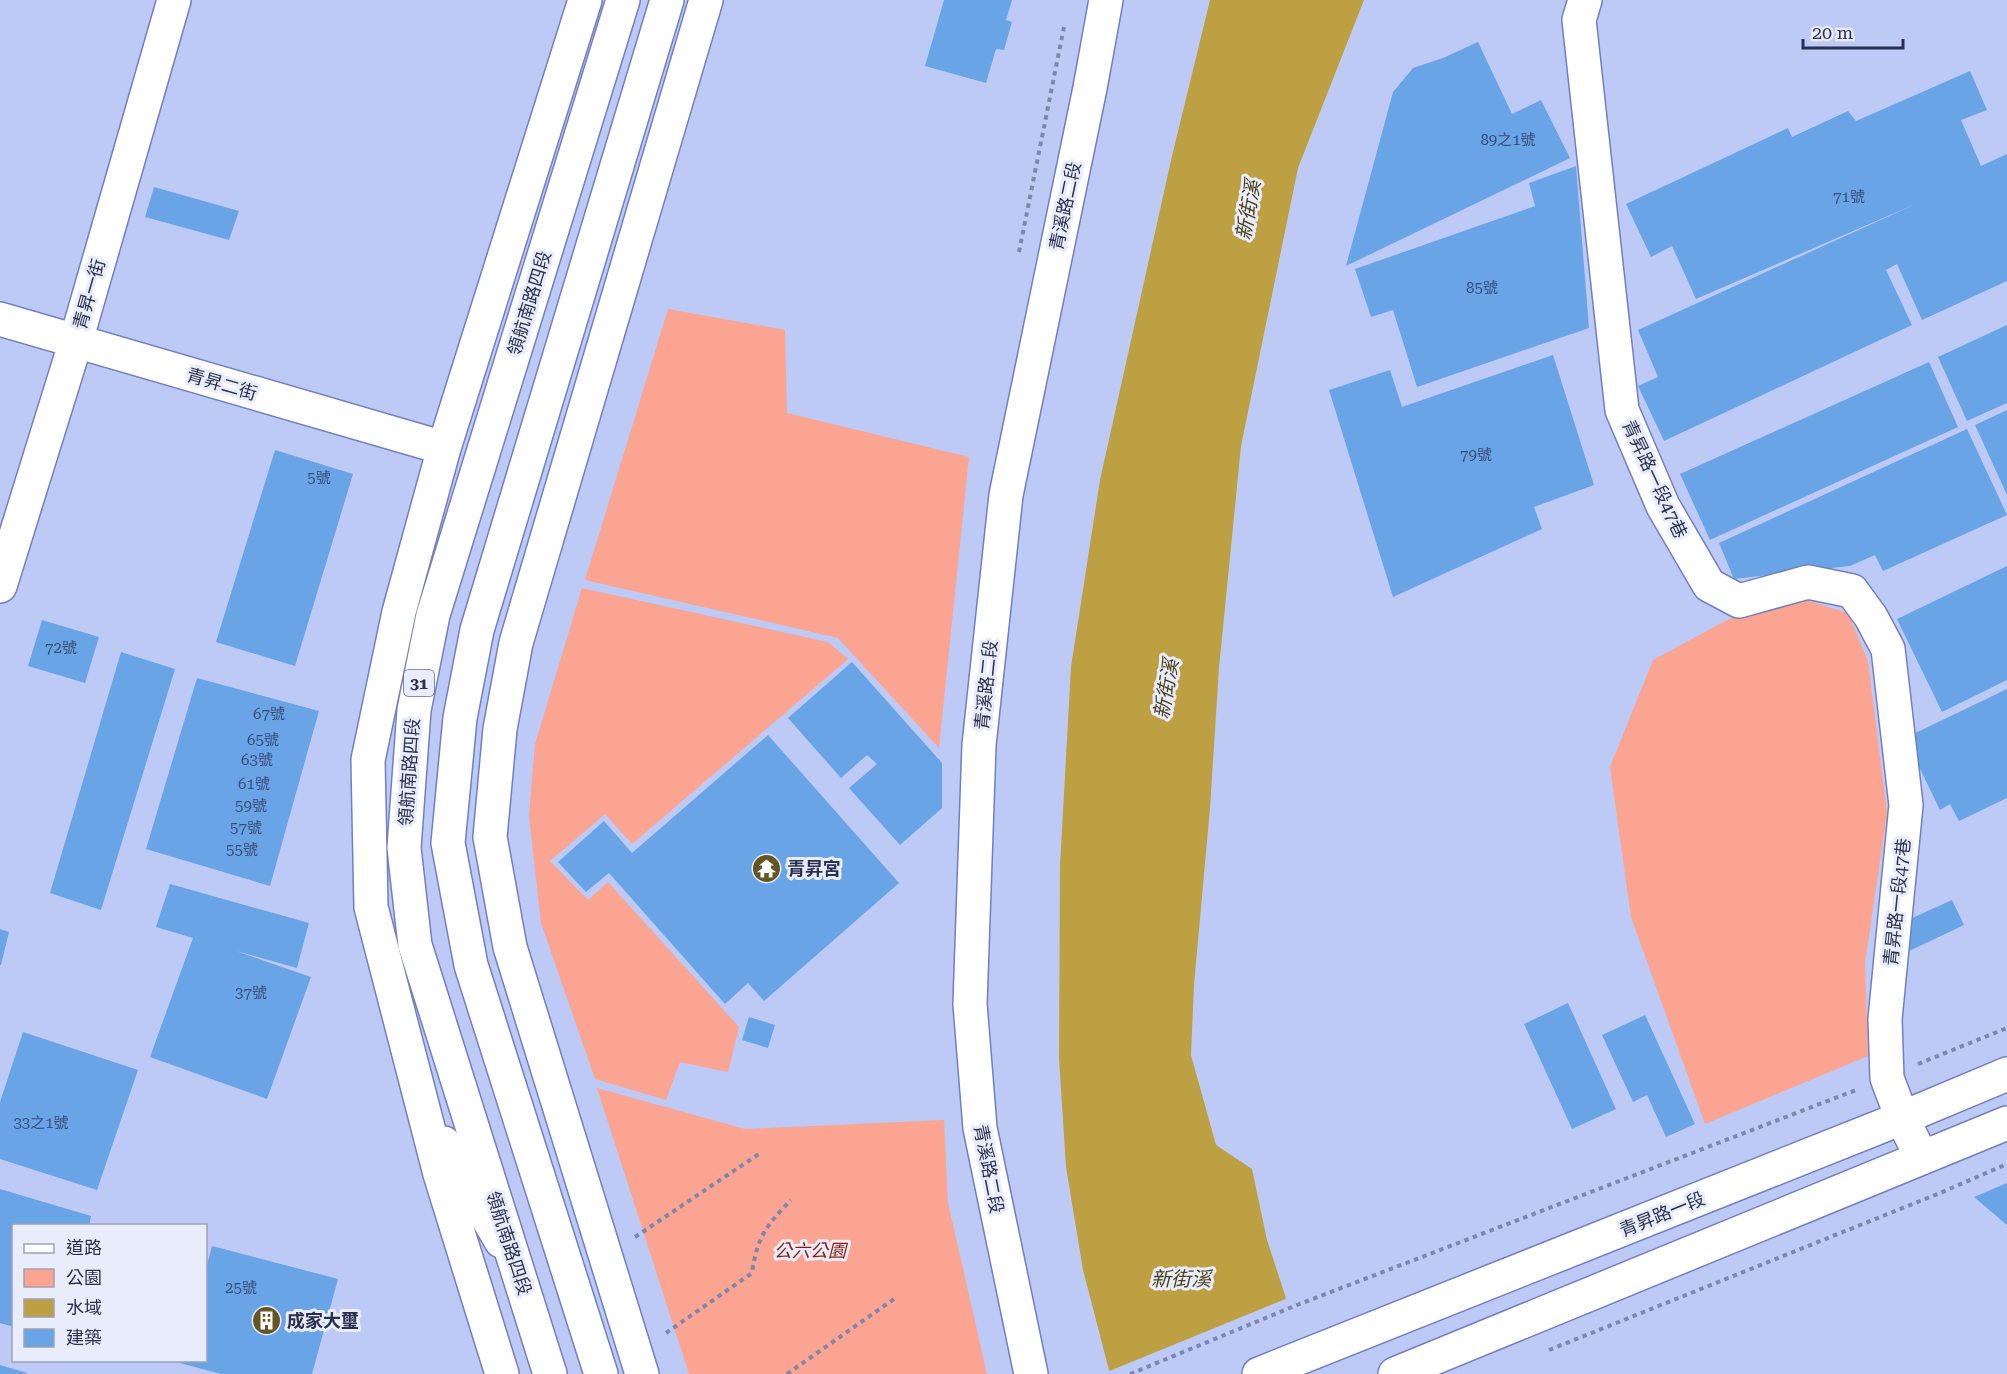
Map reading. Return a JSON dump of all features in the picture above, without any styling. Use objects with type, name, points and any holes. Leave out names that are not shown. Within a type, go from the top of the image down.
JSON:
[{"type":"street","name":"青昇一街","points":[[0,586],[76,341],[174,0]]},
{"type":"street","name":"領航南路四段","points":[[502,1374],[440,1174],[371,907],[368,760],[399,612],[444,448],[585,0]]},
{"type":"street","name":"領航南路四段","points":[[550,1374],[415,945],[404,848],[414,710],[432,615],[623,0]]},
{"type":"street","points":[[601,1374],[471,965],[448,843],[460,718],[477,630],[667,0]]},
{"type":"street","points":[[642,1374],[510,947],[490,837],[500,729],[516,643],[706,0]]},
{"type":"street","name":"青溪路二段","points":[[1031,1374],[980,1128],[970,1004],[979,746],[1006,495],[1106,0]]},
{"type":"street","name":"青昇路一段47巷","points":[[1585,0],[1579,20],[1622,410],[1663,506],[1709,585],[1739,602],[1808,582],[1852,591],[1871,617],[1888,650],[1906,805],[1885,1019],[1887,1078],[1902,1118],[1922,1158]]},
{"type":"street","name":"青昇二街","points":[[0,319],[444,448]]},
{"type":"street","name":"青昇路一段","points":[[1259,1374],[2007,1074]]},
{"type":"street","points":[[423,1108],[517,1266]]},
{"type":"street","points":[[1395,1374],[2007,1123]]},
{"type":"path","points":[[1130,1374],[1297,1305],[1887,1078],[2007,1028]]},
{"type":"path","points":[[635,1237],[762,1152]]},
{"type":"path","points":[[1545,1352],[2007,1164]]},
{"type":"path","points":[[666,1333],[753,1274],[755,1251],[768,1225],[791,1200]]},
{"type":"path","points":[[787,1374],[894,1299]]},
{"type":"green space","points":[[668,309],[785,330],[787,413],[969,457],[939,748],[838,638],[585,580]]},
{"type":"green space","points":[[582,588],[828,642],[848,659],[632,844],[605,814],[550,861],[588,900],[608,882],[739,1027],[728,1072],[680,1062],[666,1100],[595,1079],[541,923],[529,816],[535,744]]},
{"type":"green space","points":[[1803,599],[1848,613],[1868,661],[1887,813],[1865,963],[1868,1056],[1705,1124],[1631,917],[1610,767],[1653,660],[1729,619]]},
{"type":"green space","name":"公六公園","points":[[597,1088],[745,1129],[944,1120],[948,1203],[987,1374],[689,1374]]},
{"type":"water","name":"新街溪","points":[[1210,0],[1364,0],[1298,168],[1241,446],[1219,668],[1210,808],[1194,985],[1191,1055],[1216,1145],[1252,1169],[1267,1240],[1285,1295],[1300,1374],[1110,1374],[1083,1270],[1066,1167],[1059,1058],[1060,866],[1071,667],[1100,480],[1172,156]]},
{"type":"pier","points":[[1288,1298],[1303,1374],[1107,1374],[1107,1372]]},
{"type":"building","points":[[944,0],[1012,0],[1006,20],[1012,22],[1004,50],[996,49],[986,83],[925,66]]},
{"type":"building","points":[[1478,42],[1512,114],[1541,100],[1570,158],[1346,266],[1393,92],[1413,68],[1443,58]]},
{"type":"building","points":[[1970,71],[1987,110],[1961,120],[1981,166],[2007,154],[2007,281],[1922,320],[1897,264],[1886,270],[1912,325],[1664,441],[1638,386],[1658,377],[1638,330],[1918,203],[1696,299],[1672,246],[1651,257],[1626,204],[1788,128],[1792,137],[1848,111],[1856,121]]},
{"type":"building","points":[[1576,166],[1589,328],[1417,387],[1393,310],[1371,317],[1355,269],[1535,206],[1529,183]]},
{"type":"building","points":[[154,187],[239,211],[229,240],[145,217]]},
{"type":"building","points":[[2007,325],[2007,403],[1967,421],[1938,357]]},
{"type":"building","points":[[1553,355],[1594,485],[1534,507],[1542,529],[1393,597],[1329,390],[1390,370],[1402,407]]},
{"type":"building","points":[[1929,362],[1958,427],[1710,540],[1680,474]]},
{"type":"building","points":[[2007,410],[2007,495],[1975,425]]},
{"type":"building","points":[[1967,429],[2007,515],[1883,571],[1875,555],[1850,566],[1734,579],[1719,543]]},
{"type":"building","points":[[275,450],[353,474],[295,666],[216,642]]},
{"type":"building","points":[[2007,566],[2007,680],[1942,712],[1897,619]]},
{"type":"building","points":[[42,620],[99,637],[85,683],[28,666]]},
{"type":"building","points":[[121,652],[175,669],[101,910],[50,893]]},
{"type":"building","points":[[852,662],[942,763],[942,808],[900,845],[849,788],[877,764],[867,755],[841,778],[788,718]]},
{"type":"building","points":[[197,678],[319,711],[270,886],[146,849]]},
{"type":"building","points":[[2007,689],[2007,798],[1959,821],[1950,804],[1940,810],[1905,738]]},
{"type":"building","name":"青昇宮","points":[[768,735],[899,883],[764,1001],[748,983],[725,1004],[609,873],[586,892],[558,862],[604,821],[632,853]]},
{"type":"building","points":[[170,884],[309,923],[297,968],[236,951],[311,977],[267,1099],[150,1057],[193,938],[156,927]]},
{"type":"building","points":[[1952,900],[1964,925],[1907,952],[1910,919]]},
{"type":"building","points":[[0,929],[9,932],[1,965],[0,965]]},
{"type":"building","points":[[1568,1003],[1616,1109],[1572,1129],[1524,1024]]},
{"type":"building","points":[[1645,1015],[1695,1124],[1666,1137],[1647,1095],[1633,1102],[1602,1035]]},
{"type":"building","points":[[749,1017],[775,1025],[768,1048],[742,1040]]},
{"type":"building","points":[[23,1032],[138,1070],[97,1190],[0,1159],[0,1102]]},
{"type":"building","points":[[2007,1183],[2007,1225],[1974,1197]]},
{"type":"building","points":[[0,1189],[91,1216],[89,1224],[12,1224],[12,1326],[0,1323]]},
{"type":"building","name":"成家大璽","points":[[212,1246],[338,1279],[312,1374],[221,1374],[180,1363],[207,1362],[207,1265]]},
{"type":"building","points":[[0,1365],[27,1373],[27,1374],[0,1374]]},
{"type":"place","name":"青昇宮","points":[[766,868]]},
{"type":"place","name":"成家大璽","points":[[266,1320]]}]
